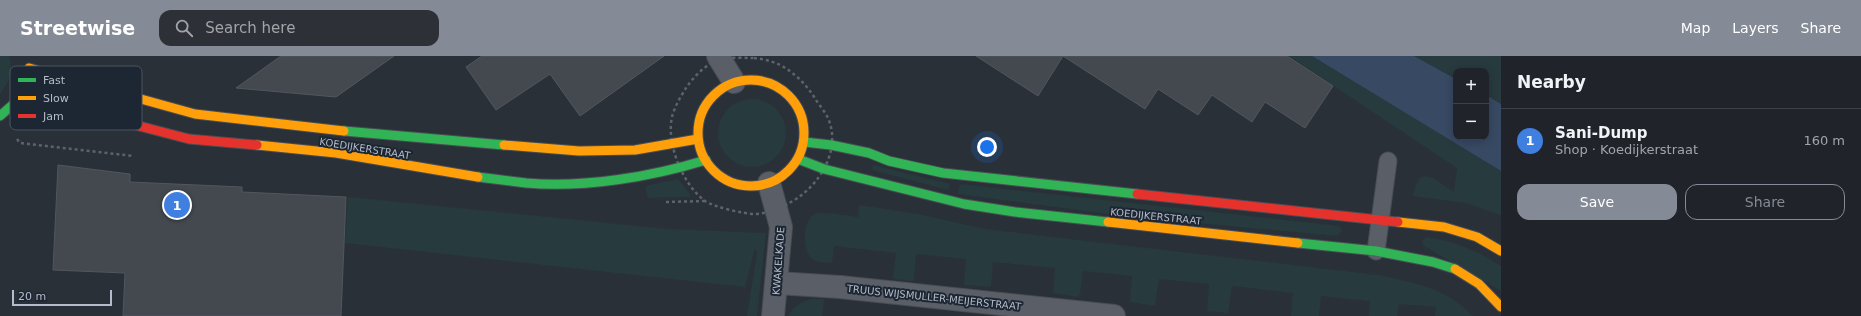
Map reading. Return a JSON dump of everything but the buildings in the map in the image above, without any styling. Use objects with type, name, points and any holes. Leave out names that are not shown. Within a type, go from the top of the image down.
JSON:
[{"type":"main road","points":[[27,56],[29,66]]},
{"type":"main road","points":[[749,80],[764,81],[778,87],[789,96],[799,109],[804,125],[804,142],[798,159],[790,169],[769,183],[751,186],[732,182],[716,173],[706,160],[698,139],[700,121],[706,104],[719,91],[734,82],[749,80]]},
{"type":"main road","name":"KOEDIJKERSTRAAT","points":[[142,99],[195,114],[312,128],[579,151],[635,150],[698,139]]},
{"type":"main road","points":[[0,116],[10,109]]},
{"type":"main road","name":"KOEDIJKERSTRAAT","points":[[142,127],[188,139],[336,154],[527,183],[578,183],[639,176],[680,168],[706,160]]},
{"type":"main road","name":"KOEDIJKERSTRAAT","points":[[804,142],[869,153],[889,161],[942,173],[1444,227],[1477,237],[1501,251]]},
{"type":"main road","name":"KOEDIJKERSTRAAT","points":[[798,159],[824,169],[964,204],[1015,212],[1376,251],[1453,268],[1476,282],[1501,308]]},
{"type":"street","points":[[718,56],[734,82]]},
{"type":"street","name":"KWAKELKADE","points":[[769,183],[781,227],[773,316]]},
{"type":"street","name":"TRUUS WIJSMULLER-MEIJERSTRAAT","points":[[777,283],[840,286],[1114,316]]},
{"type":"lane","points":[[1376,251],[1388,161]]},
{"type":"path","points":[[740,58],[768,60],[780,65],[797,76],[815,97],[828,119],[831,137]]},
{"type":"path","points":[[671,123],[672,116],[690,82]]},
{"type":"path","points":[[693,188],[705,201],[734,210],[754,214]]},
{"type":"green space","points":[[0,56],[9,56],[11,66],[10,76],[0,94]]},
{"type":"green space","points":[[1289,56],[1312,56],[1501,171],[1501,215],[1466,203],[1413,196],[1416,185],[1424,176],[1435,179],[1454,192],[1457,168]]},
{"type":"green space","points":[[1414,56],[1501,56],[1501,104],[1489,97],[1489,68],[1453,68],[1453,77]]},
{"type":"green space","points":[[745,99],[759,99],[771,105],[780,114],[786,126],[784,146],[776,157],[765,165],[759,167],[745,167],[739,165],[728,157],[720,146],[718,140],[718,126],[720,120],[728,109],[739,101]]},
{"type":"green space","points":[[873,165],[950,184],[948,190],[872,170]]},
{"type":"green space","points":[[678,179],[690,194],[689,197],[648,198],[645,186]]},
{"type":"green space","points":[[960,184],[1339,226],[1342,231],[1337,236],[1131,217],[958,194]]},
{"type":"green space","points":[[348,197],[667,229],[766,233],[757,316],[747,316],[757,253],[755,248],[745,287],[345,243]]},
{"type":"green space","points":[[859,205],[918,214],[985,229],[1378,275],[1417,284],[1440,292],[1462,306],[1473,316],[1435,316],[1436,307],[1399,304],[1397,316],[1369,316],[1370,301],[1321,296],[1319,316],[1291,316],[1293,293],[1232,286],[1228,313],[1207,311],[1209,284],[1159,279],[1155,306],[1130,302],[1132,276],[1083,271],[1080,294],[1078,297],[1053,293],[1055,268],[993,262],[991,286],[989,287],[964,285],[966,259],[916,254],[914,280],[912,281],[893,278],[896,253],[834,246],[832,263],[819,262],[812,259],[806,249],[805,242],[806,229],[811,217],[818,213],[823,213],[858,217]]},
{"type":"green space","points":[[1426,237],[1465,247],[1501,266],[1501,291],[1424,246],[1422,242]]},
{"type":"green space","points":[[811,299],[824,299],[822,316],[788,316],[798,305]]},
{"type":"water","points":[[1312,56],[1414,56],[1453,77],[1453,140],[1489,140],[1489,97],[1501,104],[1501,171]]},
{"type":"traffic: fast","points":[[0,116],[10,107]]},
{"type":"traffic: fast","points":[[344,131],[504,145]]},
{"type":"traffic: fast","points":[[804,142],[831,145],[869,153],[889,161],[943,173],[1137,194]]},
{"type":"traffic: fast","points":[[798,159],[824,169],[964,204],[1015,212],[1108,222]]},
{"type":"traffic: fast","points":[[478,177],[526,183],[571,184],[617,180],[640,176],[706,160]]},
{"type":"traffic: fast","points":[[1298,243],[1376,251],[1433,262],[1455,269]]},
{"type":"traffic: slow","points":[[751,80],[771,84],[788,96],[800,113],[804,133],[800,153],[788,170],[771,182],[751,186],[731,182],[714,170],[702,153],[698,133],[702,113],[714,96],[731,84],[751,80]]},
{"type":"traffic: slow","points":[[142,99],[195,114],[344,131]]},
{"type":"traffic: slow","points":[[504,145],[579,151],[635,150],[698,139]]},
{"type":"traffic: slow","points":[[257,145],[336,153],[478,177]]},
{"type":"traffic: slow","points":[[1108,222],[1298,243]]},
{"type":"traffic: slow","points":[[1398,222],[1444,227],[1477,237],[1501,251]]},
{"type":"traffic: slow","points":[[1455,269],[1479,284],[1501,307]]},
{"type":"traffic: jam","points":[[142,127],[189,139],[257,145]]},
{"type":"traffic: jam","points":[[1137,194],[1398,222]]},
{"type":"place","name":"Sani-Dump","points":[[177,205]]}]
